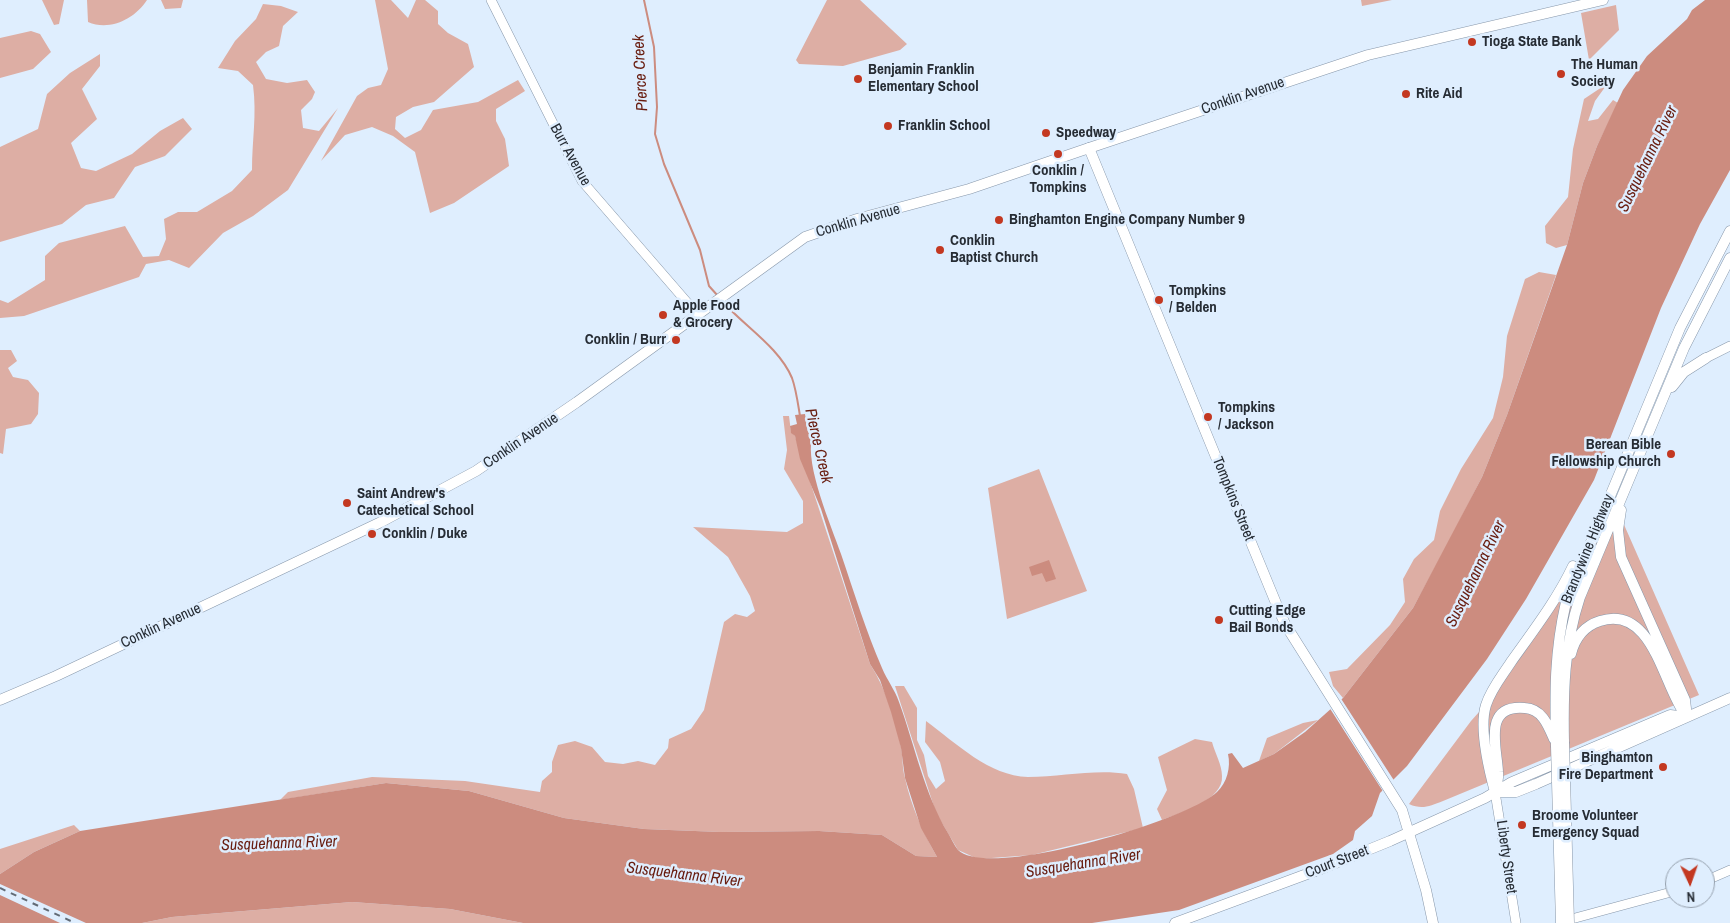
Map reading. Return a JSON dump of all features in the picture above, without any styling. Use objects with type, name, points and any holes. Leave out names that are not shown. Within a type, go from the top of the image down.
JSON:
[{"type":"main road","name":"Conklin Avenue","points":[[0,700],[159,627],[439,492],[476,471],[698,315],[785,250],[816,232],[969,189],[1368,55],[1603,0]]},
{"type":"main road","name":"Tompkins Street","points":[[1090,148],[1278,608],[1396,800],[1410,832],[1433,923]]},
{"type":"main road","points":[[1699,290],[1730,222]]},
{"type":"main road","name":"Brandywine Highway","points":[[1569,923],[1560,744],[1554,676],[1558,635],[1571,588],[1676,338],[1730,231]]},
{"type":"main road","name":"Brandywine Highway","points":[[1560,923],[1560,744],[1564,705],[1565,663],[1576,611],[1693,329],[1730,258]]},
{"type":"main road","points":[[1656,416],[1680,376],[1706,358]]},
{"type":"main road","points":[[1634,468],[1618,517],[1619,546],[1631,581],[1685,700],[1687,717]]},
{"type":"main road","points":[[1495,792],[1484,733],[1485,706],[1494,688],[1560,591],[1602,512]]},
{"type":"main road","points":[[1564,705],[1569,664],[1577,638],[1595,623],[1617,619],[1632,624],[1646,636],[1677,704],[1687,717]]},
{"type":"main road","name":"Court Street","points":[[1175,923],[1326,867],[1410,832],[1512,782],[1670,715],[1687,717],[1730,698]]},
{"type":"main road","points":[[1495,792],[1499,775],[1493,730],[1495,722],[1503,713],[1517,708],[1534,710],[1548,723],[1560,744]]},
{"type":"street","name":"Burr Avenue","points":[[491,0],[582,181],[698,315]]},
{"type":"street","points":[[1706,358],[1730,346]]},
{"type":"street","name":"Liberty Street","points":[[1495,792],[1516,923]]},
{"type":"street","points":[[1715,877],[1730,870]]},
{"type":"street","points":[[1560,923],[1665,894]]},
{"type":"shaded area","points":[[42,0],[64,0],[59,24],[54,25]]},
{"type":"shaded area","points":[[87,0],[147,0],[142,7],[128,18],[120,22],[104,25],[88,22]]},
{"type":"shaded area","points":[[161,0],[183,0],[181,8],[165,9]]},
{"type":"shaded area","points":[[375,0],[391,0],[408,18],[416,0],[425,0],[438,11],[438,24],[448,33],[468,44],[474,67],[434,102],[413,107],[396,117],[395,129],[405,138],[421,130],[433,110],[478,102],[518,80],[525,91],[496,109],[496,121],[505,139],[509,166],[454,203],[430,213],[415,152],[393,136],[372,127],[345,135],[321,161],[357,96],[368,88],[381,85],[388,69]]},
{"type":"shaded area","points":[[827,0],[860,0],[907,44],[900,50],[843,66],[799,64],[796,60]]},
{"type":"shaded area","points":[[1361,0],[1392,0],[1362,6]]},
{"type":"shaded area","points":[[263,4],[281,6],[298,12],[283,26],[279,46],[266,52],[256,62],[266,79],[287,83],[307,80],[315,92],[312,99],[301,110],[303,128],[319,131],[338,108],[288,190],[253,216],[223,233],[189,268],[169,260],[146,264],[139,277],[24,316],[0,318],[0,300],[8,303],[45,280],[45,256],[59,243],[125,226],[143,257],[159,256],[166,239],[164,219],[178,212],[197,212],[232,191],[252,170],[253,85],[238,71],[218,68],[235,41],[256,19]]},
{"type":"shaded area","points":[[1616,5],[1619,30],[1589,60],[1581,13]]},
{"type":"shaded area","points":[[31,31],[40,34],[51,52],[33,69],[0,78],[0,38]]},
{"type":"shaded area","points":[[100,54],[100,66],[82,89],[97,119],[71,143],[81,168],[96,171],[132,154],[160,131],[183,118],[192,129],[165,156],[135,167],[114,198],[86,205],[62,224],[0,242],[0,147],[38,129],[47,94],[70,73]]},
{"type":"shaded area","points":[[1608,83],[1595,101],[1588,121],[1598,119],[1613,100],[1618,103],[1597,146],[1583,183],[1567,245],[1556,248],[1546,243],[1545,226],[1568,197],[1573,149],[1584,99]]},
{"type":"shaded area","points":[[1539,272],[1556,275],[1507,415],[1482,477],[1413,608],[1343,698],[1333,686],[1329,672],[1347,669],[1390,625],[1405,602],[1403,579],[1414,559],[1434,540],[1440,511],[1461,469],[1493,418],[1503,377],[1507,336],[1525,279]]},
{"type":"shaded area","points":[[0,350],[11,350],[17,361],[8,368],[13,377],[28,380],[39,393],[38,414],[31,424],[6,429],[3,454],[0,453]]},
{"type":"shaded area","points":[[783,416],[789,416],[791,432],[795,436],[870,664],[889,704],[901,747],[904,774],[914,809],[937,857],[916,856],[882,835],[819,831],[720,832],[644,829],[564,818],[469,791],[386,783],[280,800],[288,792],[372,777],[465,781],[540,792],[542,781],[552,772],[552,762],[558,745],[575,741],[592,747],[605,762],[623,764],[638,761],[655,765],[668,748],[669,739],[691,729],[704,710],[724,622],[735,614],[747,617],[755,611],[750,596],[728,557],[693,527],[787,532],[803,523],[803,501],[784,469],[787,450]]},
{"type":"shaded area","points":[[1039,469],[1087,591],[1007,619],[988,488]]},
{"type":"shaded area","points":[[1618,511],[1699,695],[1438,803],[1422,807],[1409,804],[1471,721],[1496,693]]},
{"type":"shaded area","points":[[895,686],[904,686],[917,708],[917,740],[924,755],[928,776],[936,789],[945,781],[940,762],[925,742],[926,721],[986,765],[1014,775],[1040,777],[1103,772],[1127,774],[1134,789],[1143,828],[1032,855],[978,859],[958,850],[936,813]]},
{"type":"shaded area","points":[[1318,720],[1274,754],[1259,761],[1267,738],[1303,723]]},
{"type":"shaded area","points":[[1195,739],[1212,742],[1221,768],[1221,784],[1209,799],[1162,820],[1157,809],[1167,790],[1158,757]]},
{"type":"shaded area","points":[[74,825],[80,831],[34,852],[0,874],[0,849]]},
{"type":"shaded area","points":[[352,902],[450,909],[523,923],[142,923],[172,917]]},
{"type":"water","name":"Susquehanna River","points":[[1705,0],[1730,0],[1730,170],[1700,224],[1661,308],[1594,480],[1526,599],[1487,659],[1407,766],[1380,793],[1372,816],[1355,831],[1353,840],[1333,854],[1179,910],[1092,923],[523,923],[450,909],[352,902],[172,917],[142,923],[0,923],[0,874],[34,852],[80,831],[386,783],[469,791],[564,818],[644,829],[720,832],[819,831],[882,835],[916,856],[937,857],[921,828],[905,778],[901,748],[891,712],[880,680],[870,664],[821,509],[800,459],[795,436],[791,433],[790,426],[797,424],[795,415],[805,414],[808,432],[812,437],[812,463],[815,479],[860,611],[882,668],[899,702],[932,802],[958,850],[977,857],[1007,858],[1045,852],[1088,843],[1130,831],[1168,818],[1198,804],[1217,792],[1226,779],[1228,754],[1232,753],[1243,768],[1274,754],[1305,732],[1343,698],[1413,608],[1482,477],[1507,415],[1567,245],[1583,183],[1597,146],[1623,90],[1647,56],[1687,19],[1692,10]]},
{"type":"water","points":[[1049,560],[1056,579],[1046,582],[1042,573],[1032,576],[1029,567]]},
{"type":"pier","points":[[1340,697],[1395,782],[1384,793],[1329,707]]},
{"type":"pier","points":[[0,884],[86,923],[60,923],[0,895]]},
{"type":"waterway","name":"Pierce Creek","points":[[644,0],[654,47],[657,107],[655,134],[664,164],[700,250],[709,286],[718,296]]},
{"type":"waterway","name":"Pierce Creek","points":[[722,301],[779,356],[792,378],[800,416]]},
{"type":"railway","points":[[0,888],[75,923]]},
{"type":"place","name":"Tioga State Bank","points":[[1472,42]]},
{"type":"place","name":"The Human Society","points":[[1561,74]]},
{"type":"place","name":"Benjamin Franklin Elementary School","points":[[858,79]]},
{"type":"place","name":"Rite Aid","points":[[1406,94]]},
{"type":"place","name":"Franklin School","points":[[888,126]]},
{"type":"place","name":"Speedway","points":[[1046,133]]},
{"type":"place","name":"Conklin / Tompkins","points":[[1058,154]]},
{"type":"place","name":"Binghamton Engine Company Number 9","points":[[999,220]]},
{"type":"place","name":"Conklin Baptist Church","points":[[940,250]]},
{"type":"place","name":"Tompkins / Belden","points":[[1159,300]]},
{"type":"place","name":"Apple Food & Grocery","points":[[663,315]]},
{"type":"place","name":"Conklin / Burr","points":[[676,340]]},
{"type":"place","name":"Tompkins / Jackson","points":[[1208,417]]},
{"type":"place","name":"Berean Bible Fellowship Church","points":[[1671,454]]},
{"type":"place","name":"Saint Andrew's Catechetical School","points":[[347,503]]},
{"type":"place","name":"Conklin / Duke","points":[[372,534]]},
{"type":"place","name":"Cutting Edge Bail Bonds","points":[[1219,620]]},
{"type":"place","name":"Binghamton Fire Department","points":[[1663,767]]},
{"type":"place","name":"Broome Volunteer Emergency Squad","points":[[1522,825]]}]
